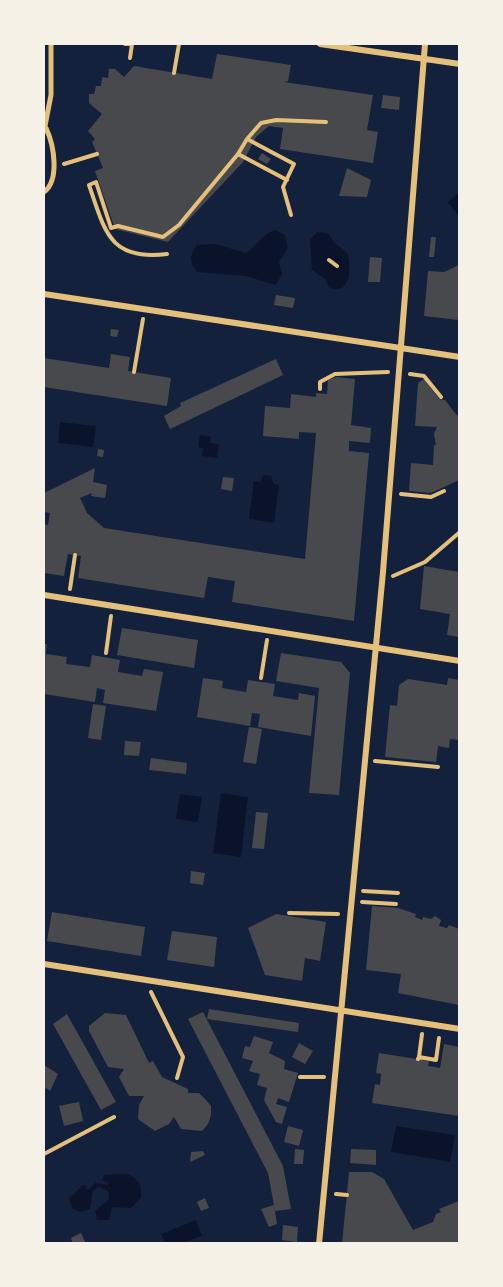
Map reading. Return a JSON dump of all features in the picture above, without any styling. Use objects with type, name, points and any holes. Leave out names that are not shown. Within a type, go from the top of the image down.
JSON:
[{"type":"street","points":[[44,192],[51,186],[54,168],[50,135],[45,129],[51,95],[51,44]]},
{"type":"street","points":[[320,44],[459,64]]},
{"type":"street","points":[[319,1244],[389,493],[425,44]]},
{"type":"street","points":[[44,294],[459,357]]},
{"type":"street","points":[[44,595],[459,661]]},
{"type":"street","points":[[44,964],[459,1029]]},
{"type":"path","points":[[126,44],[132,45],[130,58]]},
{"type":"path","points":[[174,73],[179,44]]},
{"type":"path","points":[[167,254],[150,256],[123,250],[106,234],[89,185],[96,182],[111,228],[118,226],[163,237],[179,225],[261,123],[276,120],[326,123]]},
{"type":"path","points":[[247,139],[294,164],[283,188],[291,214]]},
{"type":"path","points":[[54,168],[97,154]]},
{"type":"path","points":[[238,154],[286,180]]},
{"type":"path","points":[[329,260],[337,266]]},
{"type":"path","points":[[134,372],[144,309]]},
{"type":"path","points":[[320,389],[321,382],[335,374],[398,373],[424,376],[441,397]]},
{"type":"path","points":[[389,493],[431,497],[444,491]]},
{"type":"path","points":[[381,581],[425,562],[459,532]]},
{"type":"path","points":[[69,598],[75,555]]},
{"type":"path","points":[[106,654],[112,606]]},
{"type":"path","points":[[261,678],[268,630]]},
{"type":"path","points":[[365,761],[438,767]]},
{"type":"path","points":[[353,890],[398,893]]},
{"type":"path","points":[[352,902],[396,904]]},
{"type":"path","points":[[290,913],[351,915]]},
{"type":"path","points":[[146,981],[183,1057],[177,1078]]},
{"type":"path","points":[[421,1044],[418,1058],[436,1060],[441,1026]]},
{"type":"path","points":[[300,1077],[334,1076]]},
{"type":"path","points":[[44,1154],[114,1117]]},
{"type":"water","points":[[459,192],[459,213],[457,214],[448,202]]},
{"type":"water","points":[[276,230],[285,235],[288,248],[279,262],[282,274],[276,285],[246,276],[197,272],[192,265],[192,252],[197,245],[215,244],[246,253],[267,234]]},
{"type":"water","points":[[317,232],[329,234],[333,241],[348,254],[348,280],[342,288],[329,287],[325,279],[312,270],[310,240]]},
{"type":"water","points":[[60,422],[96,426],[93,447],[58,443]]},
{"type":"water","points":[[200,435],[211,437],[210,443],[219,444],[217,458],[202,456],[203,448],[198,447]]},
{"type":"water","points":[[264,475],[271,476],[274,484],[279,485],[274,523],[249,519],[254,481],[260,482]]},
{"type":"water","points":[[221,793],[248,797],[241,857],[213,853]]},
{"type":"water","points":[[180,794],[202,797],[198,822],[176,819]]},
{"type":"water","points":[[396,1126],[455,1135],[450,1162],[391,1152]]},
{"type":"water","points":[[123,1174],[135,1178],[141,1188],[141,1198],[131,1208],[112,1207],[109,1220],[97,1220],[95,1211],[109,1199],[108,1191],[99,1187],[93,1190],[90,1209],[80,1212],[72,1208],[69,1198],[83,1185],[87,1186],[88,1190],[95,1183],[108,1185],[108,1182],[102,1180],[104,1175]]},
{"type":"water","points":[[196,1220],[202,1236],[183,1243],[165,1243],[161,1234]]},
{"type":"building","points":[[217,54],[291,65],[288,81],[284,82],[373,95],[367,130],[378,132],[373,163],[280,149],[283,128],[269,126],[256,137],[243,162],[168,242],[115,229],[95,171],[103,168],[92,142],[95,139],[88,131],[102,114],[89,103],[89,94],[94,94],[96,86],[101,86],[102,77],[108,78],[109,69],[115,69],[124,77],[134,66],[212,79]]},
{"type":"building","points":[[383,95],[400,97],[399,110],[381,108]]},
{"type":"building","points":[[262,153],[271,159],[267,164],[258,159]]},
{"type":"building","points":[[347,168],[371,180],[367,197],[339,196]]},
{"type":"building","points":[[431,237],[436,237],[434,257],[429,257]]},
{"type":"building","points":[[370,257],[382,258],[380,282],[368,282]]},
{"type":"building","points":[[459,265],[459,320],[424,316],[428,271],[444,272]]},
{"type":"building","points":[[276,295],[295,298],[293,308],[274,305]]},
{"type":"building","points":[[111,329],[119,330],[117,337],[110,336]]},
{"type":"building","points":[[111,354],[130,357],[128,371],[171,378],[167,406],[44,387],[44,358],[109,368]]},
{"type":"building","points":[[276,359],[283,375],[170,429],[164,416],[181,406],[180,403]]},
{"type":"building","points":[[336,377],[355,379],[351,425],[371,428],[370,443],[349,441],[349,451],[369,453],[354,621],[232,602],[235,581],[208,577],[204,598],[78,578],[81,556],[68,554],[64,576],[44,573],[44,524],[48,525],[50,513],[44,512],[44,493],[95,468],[93,482],[107,485],[105,498],[91,496],[92,493],[80,498],[87,513],[104,528],[305,559],[316,433],[299,432],[299,439],[263,436],[265,406],[290,408],[291,394],[316,397],[316,393],[327,394],[328,380]]},
{"type":"building","points":[[424,379],[439,399],[445,400],[459,418],[459,480],[431,493],[409,491],[411,463],[433,465],[434,445],[436,445],[434,434],[437,427],[415,426],[418,383]]},
{"type":"building","points":[[98,449],[104,450],[103,457],[97,456]]},
{"type":"building","points":[[223,477],[234,478],[232,491],[221,489]]},
{"type":"building","points":[[424,566],[459,572],[459,637],[447,635],[450,614],[420,609]]},
{"type":"building","points":[[122,628],[198,640],[194,668],[117,655]]},
{"type":"building","points":[[44,644],[47,644],[46,654],[67,657],[66,664],[90,667],[92,655],[120,660],[118,672],[142,676],[144,669],[163,672],[156,711],[103,703],[105,690],[97,688],[95,702],[44,694]]},
{"type":"building","points":[[281,653],[341,662],[350,673],[339,795],[309,793],[319,688],[276,681]]},
{"type":"building","points":[[203,678],[223,681],[222,688],[246,692],[248,680],[275,684],[273,696],[298,700],[299,693],[315,696],[311,736],[258,727],[260,714],[252,713],[250,726],[197,717]]},
{"type":"building","points":[[448,678],[459,680],[459,740],[450,739],[449,748],[438,746],[436,762],[385,757],[390,705],[397,706],[399,685],[408,679],[447,685]]},
{"type":"building","points":[[93,704],[106,706],[101,740],[88,738]]},
{"type":"building","points":[[249,727],[262,729],[256,764],[243,762]]},
{"type":"building","points":[[125,741],[141,742],[139,756],[124,755]]},
{"type":"building","points":[[151,758],[187,763],[186,774],[149,770]]},
{"type":"building","points":[[256,812],[268,813],[264,849],[252,848]]},
{"type":"building","points":[[191,871],[205,873],[203,885],[190,883]]},
{"type":"building","points":[[372,906],[398,908],[416,914],[415,917],[422,920],[423,917],[431,919],[435,916],[441,920],[439,926],[447,928],[449,925],[459,929],[459,1005],[398,993],[401,974],[366,970]]},
{"type":"building","points":[[52,912],[145,927],[141,956],[47,941]]},
{"type":"building","points":[[276,914],[326,922],[320,961],[305,958],[302,981],[265,975],[248,928]]},
{"type":"building","points":[[172,931],[217,937],[214,967],[167,960]]},
{"type":"building","points":[[209,1009],[299,1023],[298,1032],[207,1019]]},
{"type":"building","points":[[203,1012],[283,1166],[291,1209],[275,1211],[277,1224],[269,1227],[261,1209],[274,1205],[268,1173],[188,1019]]},
{"type":"building","points":[[105,1013],[126,1015],[149,1063],[153,1061],[162,1077],[188,1089],[188,1093],[199,1093],[211,1106],[208,1124],[202,1131],[181,1129],[174,1117],[169,1124],[155,1131],[138,1119],[139,1105],[144,1096],[129,1096],[119,1077],[124,1069],[108,1067],[89,1031],[89,1026]]},
{"type":"building","points":[[67,1014],[116,1102],[101,1110],[53,1024]]},
{"type":"building","points":[[254,1036],[273,1042],[269,1053],[285,1061],[284,1069],[298,1073],[289,1102],[278,1098],[276,1104],[287,1107],[282,1124],[276,1122],[264,1100],[267,1088],[257,1085],[260,1074],[249,1071],[253,1061],[242,1058],[245,1046],[250,1047]]},
{"type":"building","points":[[299,1043],[313,1051],[305,1064],[292,1057]]},
{"type":"building","points":[[444,1044],[459,1047],[459,1116],[372,1103],[375,1084],[380,1085],[381,1074],[376,1073],[379,1053],[429,1061],[428,1066],[440,1068]]},
{"type":"building","points":[[44,1065],[58,1074],[50,1091],[46,1088],[44,1093]]},
{"type":"building","points":[[79,1102],[83,1121],[64,1126],[59,1106]]},
{"type":"building","points":[[288,1126],[303,1130],[299,1146],[284,1142]]},
{"type":"building","points":[[295,1149],[304,1150],[303,1164],[294,1164]]},
{"type":"building","points":[[351,1149],[376,1150],[376,1165],[350,1163]]},
{"type":"building","points":[[203,1151],[205,1155],[190,1162],[191,1152]]},
{"type":"building","points":[[349,1172],[372,1172],[384,1179],[413,1230],[433,1222],[436,1214],[441,1212],[439,1209],[459,1201],[459,1244],[342,1244]]},
{"type":"building","points":[[205,1198],[209,1208],[201,1211],[197,1202]]},
{"type":"building","points":[[283,1225],[298,1227],[297,1242],[282,1240]]},
{"type":"building","points":[[81,1233],[86,1244],[73,1244],[71,1238]]}]
